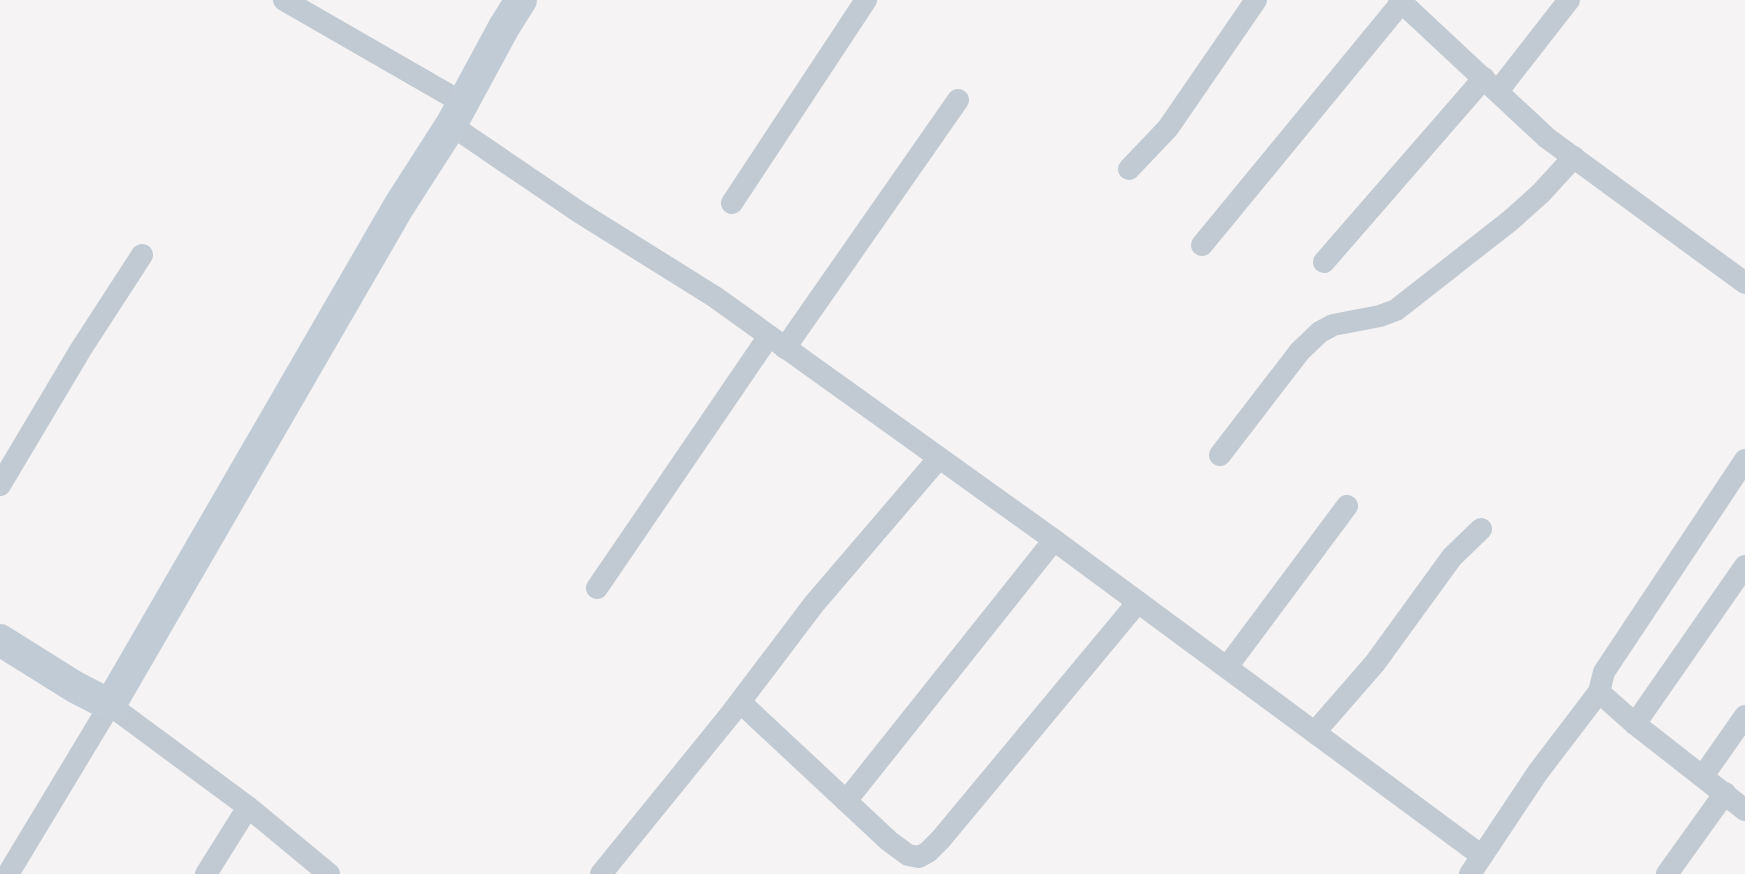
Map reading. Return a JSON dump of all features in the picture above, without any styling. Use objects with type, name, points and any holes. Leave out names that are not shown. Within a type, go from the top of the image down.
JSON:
[{"type":"street","points":[[284,0],[457,114],[579,212],[705,291],[1054,540],[1315,732],[1476,865],[1538,772],[1599,692],[1604,672],[1745,460]]},
{"type":"street","points":[[13,867],[110,705],[399,206],[457,114],[521,0]]},
{"type":"street","points":[[732,203],[866,0]]},
{"type":"street","points":[[1129,169],[1168,128],[1256,0]]},
{"type":"street","points":[[1324,262],[1569,0]]},
{"type":"street","points":[[1202,245],[1400,1],[1547,138],[1745,283]]},
{"type":"street","points":[[597,588],[958,100]]},
{"type":"street","points":[[1220,455],[1300,351],[1320,332],[1333,325],[1380,316],[1396,310],[1512,220],[1574,158]]},
{"type":"street","points":[[0,485],[81,349],[142,255]]},
{"type":"street","points":[[601,874],[740,702],[814,604],[939,458]]},
{"type":"street","points":[[1227,667],[1347,506]]},
{"type":"street","points":[[1315,732],[1376,663],[1452,557],[1481,529]]},
{"type":"street","points":[[846,801],[1054,540]]},
{"type":"street","points":[[1635,724],[1745,566]]},
{"type":"street","points":[[740,702],[889,841],[908,855],[919,857],[928,852],[1014,753],[1138,602]]},
{"type":"street","points":[[0,640],[75,687],[110,705],[248,807],[329,874]]},
{"type":"street","points":[[1599,692],[1635,724],[1745,810]]},
{"type":"street","points":[[1703,776],[1745,716]]},
{"type":"street","points":[[1667,874],[1725,794]]},
{"type":"street","points":[[206,874],[248,807]]}]
